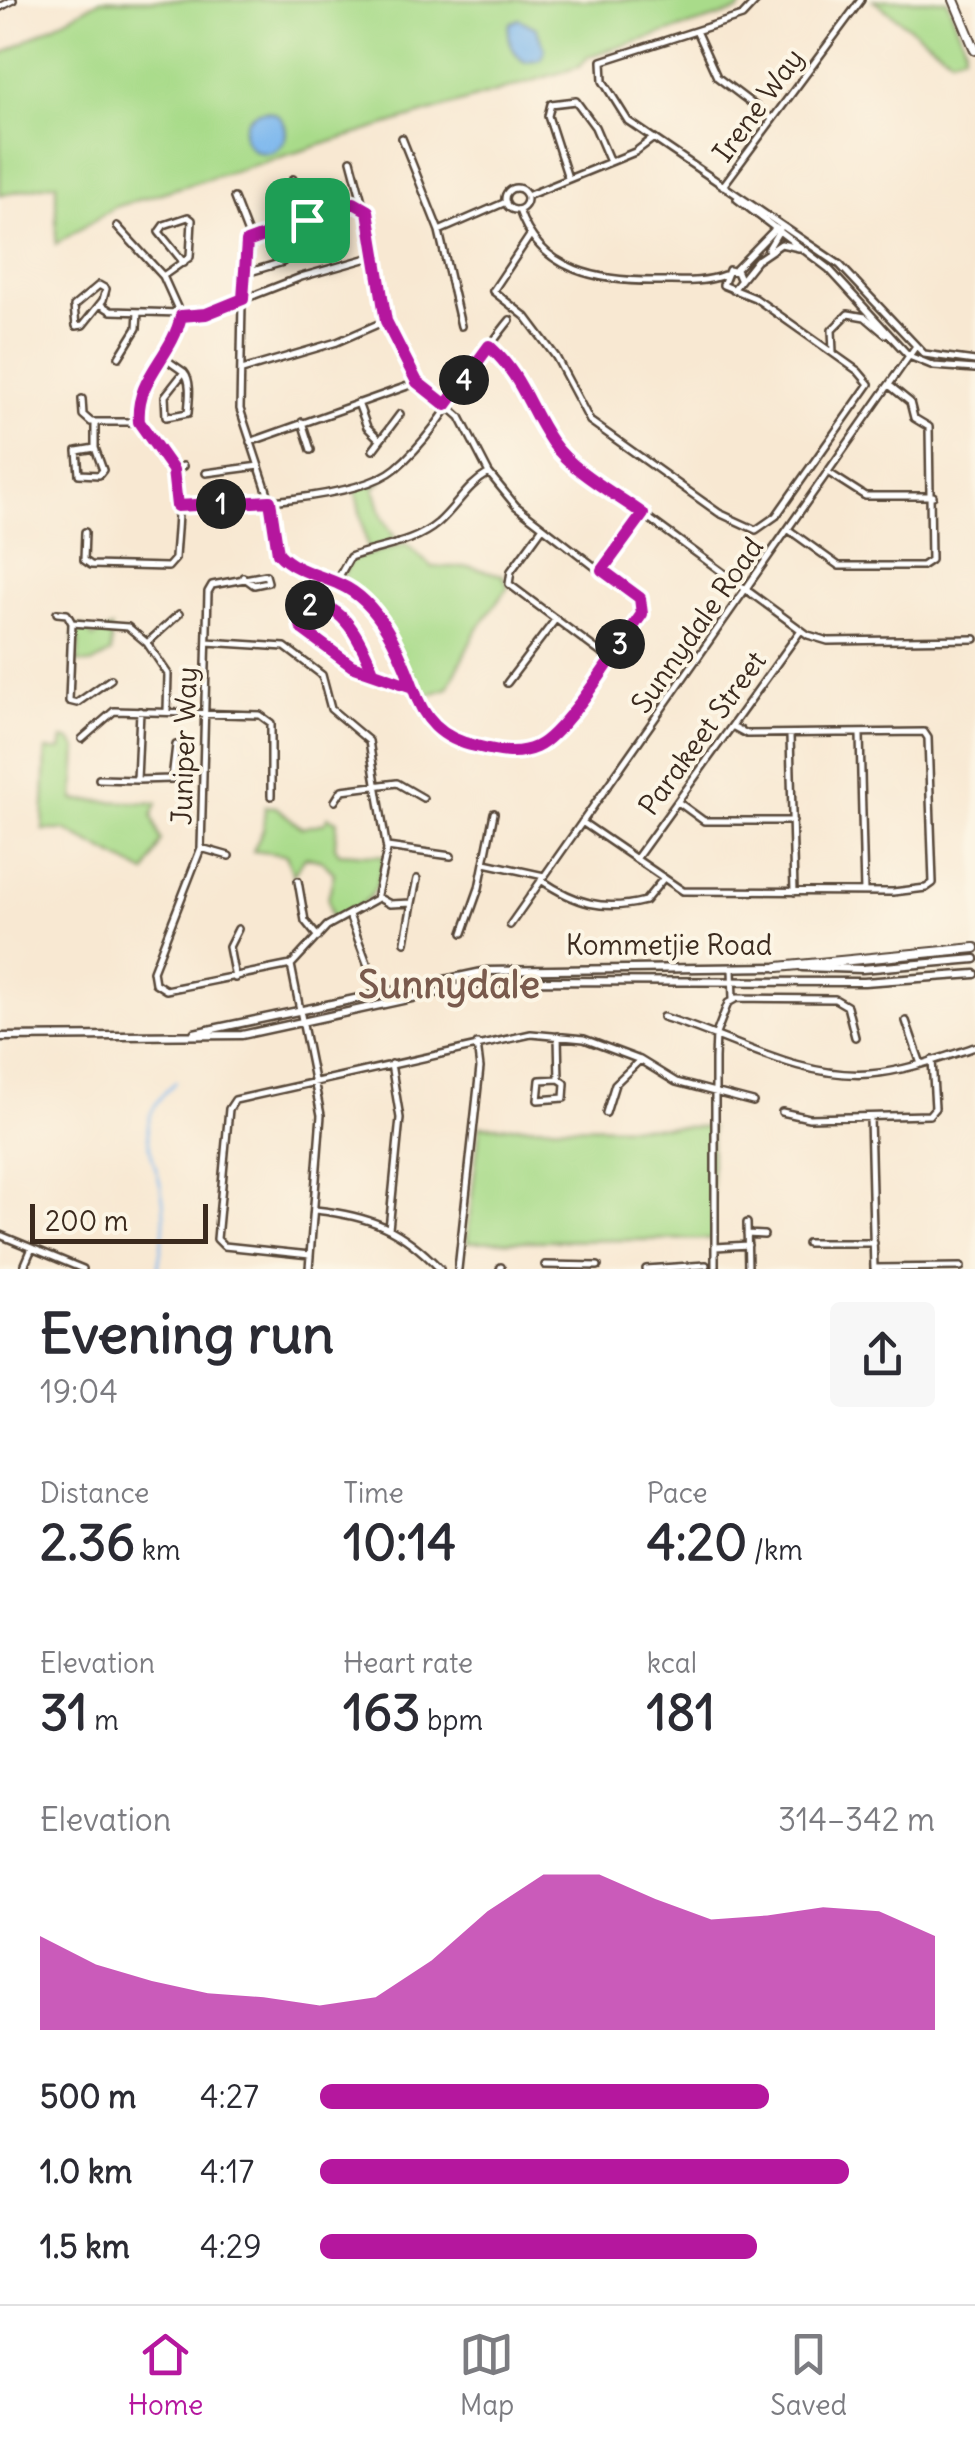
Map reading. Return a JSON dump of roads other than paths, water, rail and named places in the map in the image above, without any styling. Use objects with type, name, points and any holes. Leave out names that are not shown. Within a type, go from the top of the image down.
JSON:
[{"type":"main road","points":[[954,0],[975,50]]},
{"type":"main road","points":[[778,967],[975,948]]},
{"type":"main road","name":"Kommetjie Road","points":[[189,1034],[487,971],[862,968],[975,959]]},
{"type":"main road","name":"Kommetjie Road","points":[[0,1037],[242,1035],[492,982],[884,982],[975,974]]},
{"type":"street","points":[[0,7],[14,0]]},
{"type":"street","points":[[757,0],[742,16],[602,61],[603,82],[614,104],[652,139],[774,218],[844,285],[909,356],[934,366],[975,365]]},
{"type":"street","name":"Irene Way","points":[[724,186],[860,0]]},
{"type":"street","points":[[698,33],[716,77],[772,118]]},
{"type":"street","points":[[568,178],[548,116],[552,104],[576,101],[595,127],[610,162]]},
{"type":"street","points":[[402,138],[439,230],[461,326]]},
{"type":"street","points":[[519,210],[527,196],[610,162],[652,139]]},
{"type":"street","points":[[351,160],[363,205],[371,216],[386,321],[417,382],[466,424],[489,473],[516,506],[640,598],[643,607],[552,737],[517,752],[468,744],[435,728],[422,714],[413,687],[378,618],[356,593],[298,569],[278,553],[270,501],[240,409],[244,250],[250,239],[354,203],[363,205]]},
{"type":"street","points":[[293,179],[307,220]]},
{"type":"street","points":[[506,202],[512,185],[527,196]]},
{"type":"street","points":[[724,186],[853,277],[916,346],[938,359],[975,365]]},
{"type":"street","points":[[234,198],[250,239]]},
{"type":"street","points":[[506,202],[519,210],[529,237],[575,270],[599,280],[705,281],[733,270],[781,227]]},
{"type":"street","points":[[439,230],[506,202]]},
{"type":"street","points":[[163,276],[184,262],[190,255],[192,220],[188,217],[164,225],[159,232],[184,262]]},
{"type":"street","points":[[85,532],[84,560],[90,565],[170,567],[175,560],[177,506],[173,470],[139,422],[142,386],[163,358],[180,315],[163,276],[116,226]]},
{"type":"street","points":[[732,290],[781,227]]},
{"type":"street","points":[[529,237],[496,282],[495,295],[526,317],[556,357],[590,421],[719,513],[756,530],[776,516],[869,385],[867,378],[758,300],[733,270]]},
{"type":"street","points":[[756,261],[779,244],[790,244],[844,285]]},
{"type":"street","points":[[100,304],[111,311],[206,314],[376,256]]},
{"type":"street","points":[[243,274],[284,262]]},
{"type":"street","points":[[724,275],[724,288]]},
{"type":"street","points":[[705,281],[758,300]]},
{"type":"street","points":[[99,284],[107,290],[100,304],[83,325],[74,325],[74,306],[99,284]]},
{"type":"street","points":[[118,357],[134,334],[138,312]]},
{"type":"street","points":[[814,339],[854,313],[895,341]]},
{"type":"street","points":[[177,506],[270,501],[354,485],[387,474],[404,460],[510,320]]},
{"type":"street","points":[[242,370],[336,342],[386,321]]},
{"type":"street","points":[[832,330],[834,353]]},
{"type":"street","points":[[489,346],[514,370],[550,439],[564,456],[800,630],[828,640],[975,639]]},
{"type":"street","name":"Sunnydale Road","points":[[510,925],[916,346]]},
{"type":"street","points":[[163,358],[184,372],[188,377],[188,413],[166,416],[165,396],[184,372]]},
{"type":"street","points":[[250,442],[417,382]]},
{"type":"street","points":[[789,530],[839,566],[922,566],[933,556],[929,427],[914,418],[910,402],[889,385]]},
{"type":"street","points":[[82,399],[84,417],[95,423],[139,422]]},
{"type":"street","points":[[358,403],[367,427],[380,440]]},
{"type":"street","points":[[372,450],[400,414]]},
{"type":"street","points":[[302,422],[312,450]]},
{"type":"street","points":[[94,448],[77,451],[79,474],[102,472],[94,448],[95,423]]},
{"type":"street","points":[[173,470],[183,466]]},
{"type":"street","points":[[206,473],[259,466]]},
{"type":"street","points":[[336,582],[350,558],[402,544],[439,522],[468,485],[489,473]]},
{"type":"street","points":[[829,473],[865,496],[933,496]]},
{"type":"street","points":[[602,570],[643,514]]},
{"type":"street","points":[[439,522],[446,531]]},
{"type":"street","points":[[543,527],[508,580],[512,588],[609,659]]},
{"type":"street","name":"Juniper Way","points":[[235,978],[162,989],[154,981],[153,971],[201,848],[208,590],[243,577]]},
{"type":"street","points":[[374,673],[344,618],[317,604],[308,606],[300,620],[302,629],[352,666],[413,687]]},
{"type":"street","points":[[57,612],[67,614],[72,623],[70,701],[77,704],[112,679]]},
{"type":"street","points":[[147,643],[179,614]]},
{"type":"street","points":[[507,683],[555,620]]},
{"type":"street","points":[[72,623],[128,627],[147,643],[168,674],[167,711]]},
{"type":"street","name":"Parakeet Street","points":[[636,860],[800,630]]},
{"type":"street","points":[[207,642],[278,644],[320,673],[331,710],[371,745],[387,847],[377,897],[318,937],[290,965],[235,978],[229,947],[238,929]]},
{"type":"street","points":[[137,780],[140,711]]},
{"type":"street","points":[[82,739],[110,712],[256,714],[269,720],[271,796]]},
{"type":"street","points":[[582,822],[687,891],[864,892],[926,888],[936,873],[928,810],[928,738],[916,730],[747,734],[732,726]]},
{"type":"street","points":[[790,734],[794,892]]},
{"type":"street","points":[[860,734],[864,892]]},
{"type":"street","points":[[99,780],[172,779],[176,745]]},
{"type":"street","points":[[335,801],[342,790],[400,784],[423,798]]},
{"type":"street","points":[[678,802],[704,821],[793,821]]},
{"type":"street","points":[[463,933],[485,864],[494,813]]},
{"type":"street","points":[[387,847],[451,856]]},
{"type":"street","points":[[201,848],[230,856]]},
{"type":"street","points":[[485,864],[543,878],[576,903],[644,902],[664,879]]},
{"type":"street","points":[[405,942],[416,880]]},
{"type":"street","points":[[298,881],[305,921],[318,937]]},
{"type":"street","points":[[377,897],[390,904],[412,904]]},
{"type":"street","points":[[349,914],[368,962]]},
{"type":"street","points":[[290,965],[316,1081],[322,1141],[308,1269]]},
{"type":"street","points":[[715,1269],[716,1034],[732,999],[732,968]]},
{"type":"street","points":[[732,999],[838,1000],[849,1011],[855,1036]]},
{"type":"street","points":[[664,1017],[821,1072],[870,1074],[921,1064],[975,1047]]},
{"type":"street","points":[[906,1021],[921,1064]]},
{"type":"street","points":[[310,1255],[224,1246],[216,1235],[232,1102],[518,1034],[584,1039],[640,1060],[670,1080],[715,1096],[752,1102]]},
{"type":"street","points":[[558,1039],[558,1079]]},
{"type":"street","points":[[458,1269],[480,1068],[478,1044]]},
{"type":"street","points":[[606,1113],[615,1084],[640,1060]]},
{"type":"street","points":[[782,1112],[809,1118],[926,1116],[935,1108],[932,1060]]},
{"type":"street","points":[[389,1229],[400,1118],[391,1064]]},
{"type":"street","points":[[558,1079],[566,1082],[563,1100],[538,1100],[540,1080],[558,1079]]},
{"type":"street","points":[[870,1117],[874,1269],[962,1267]]},
{"type":"street","points":[[315,1210],[366,1216],[440,1269]]},
{"type":"street","points":[[747,1224],[748,1269]]},
{"type":"street","points":[[0,1234],[83,1269]]},
{"type":"street","points":[[748,1234],[764,1234]]},
{"type":"street","points":[[808,1243],[874,1242]]},
{"type":"street","points":[[715,1247],[748,1246]]},
{"type":"street","points":[[24,1269],[32,1248]]},
{"type":"street","points":[[646,1269],[706,1265]]},
{"type":"street","points":[[550,1266],[598,1266]]},
{"type":"water","points":[[519,19],[536,28],[545,49],[541,59],[525,62],[514,50],[509,28],[510,23]]},
{"type":"water","points":[[265,111],[280,117],[286,132],[280,147],[265,153],[250,147],[244,132],[250,117]]},
{"type":"waterway","points":[[158,1269],[164,1213],[148,1129],[160,1098],[176,1082]]},
{"type":"district","name":"Sunnydale","points":[[449,984]]}]
